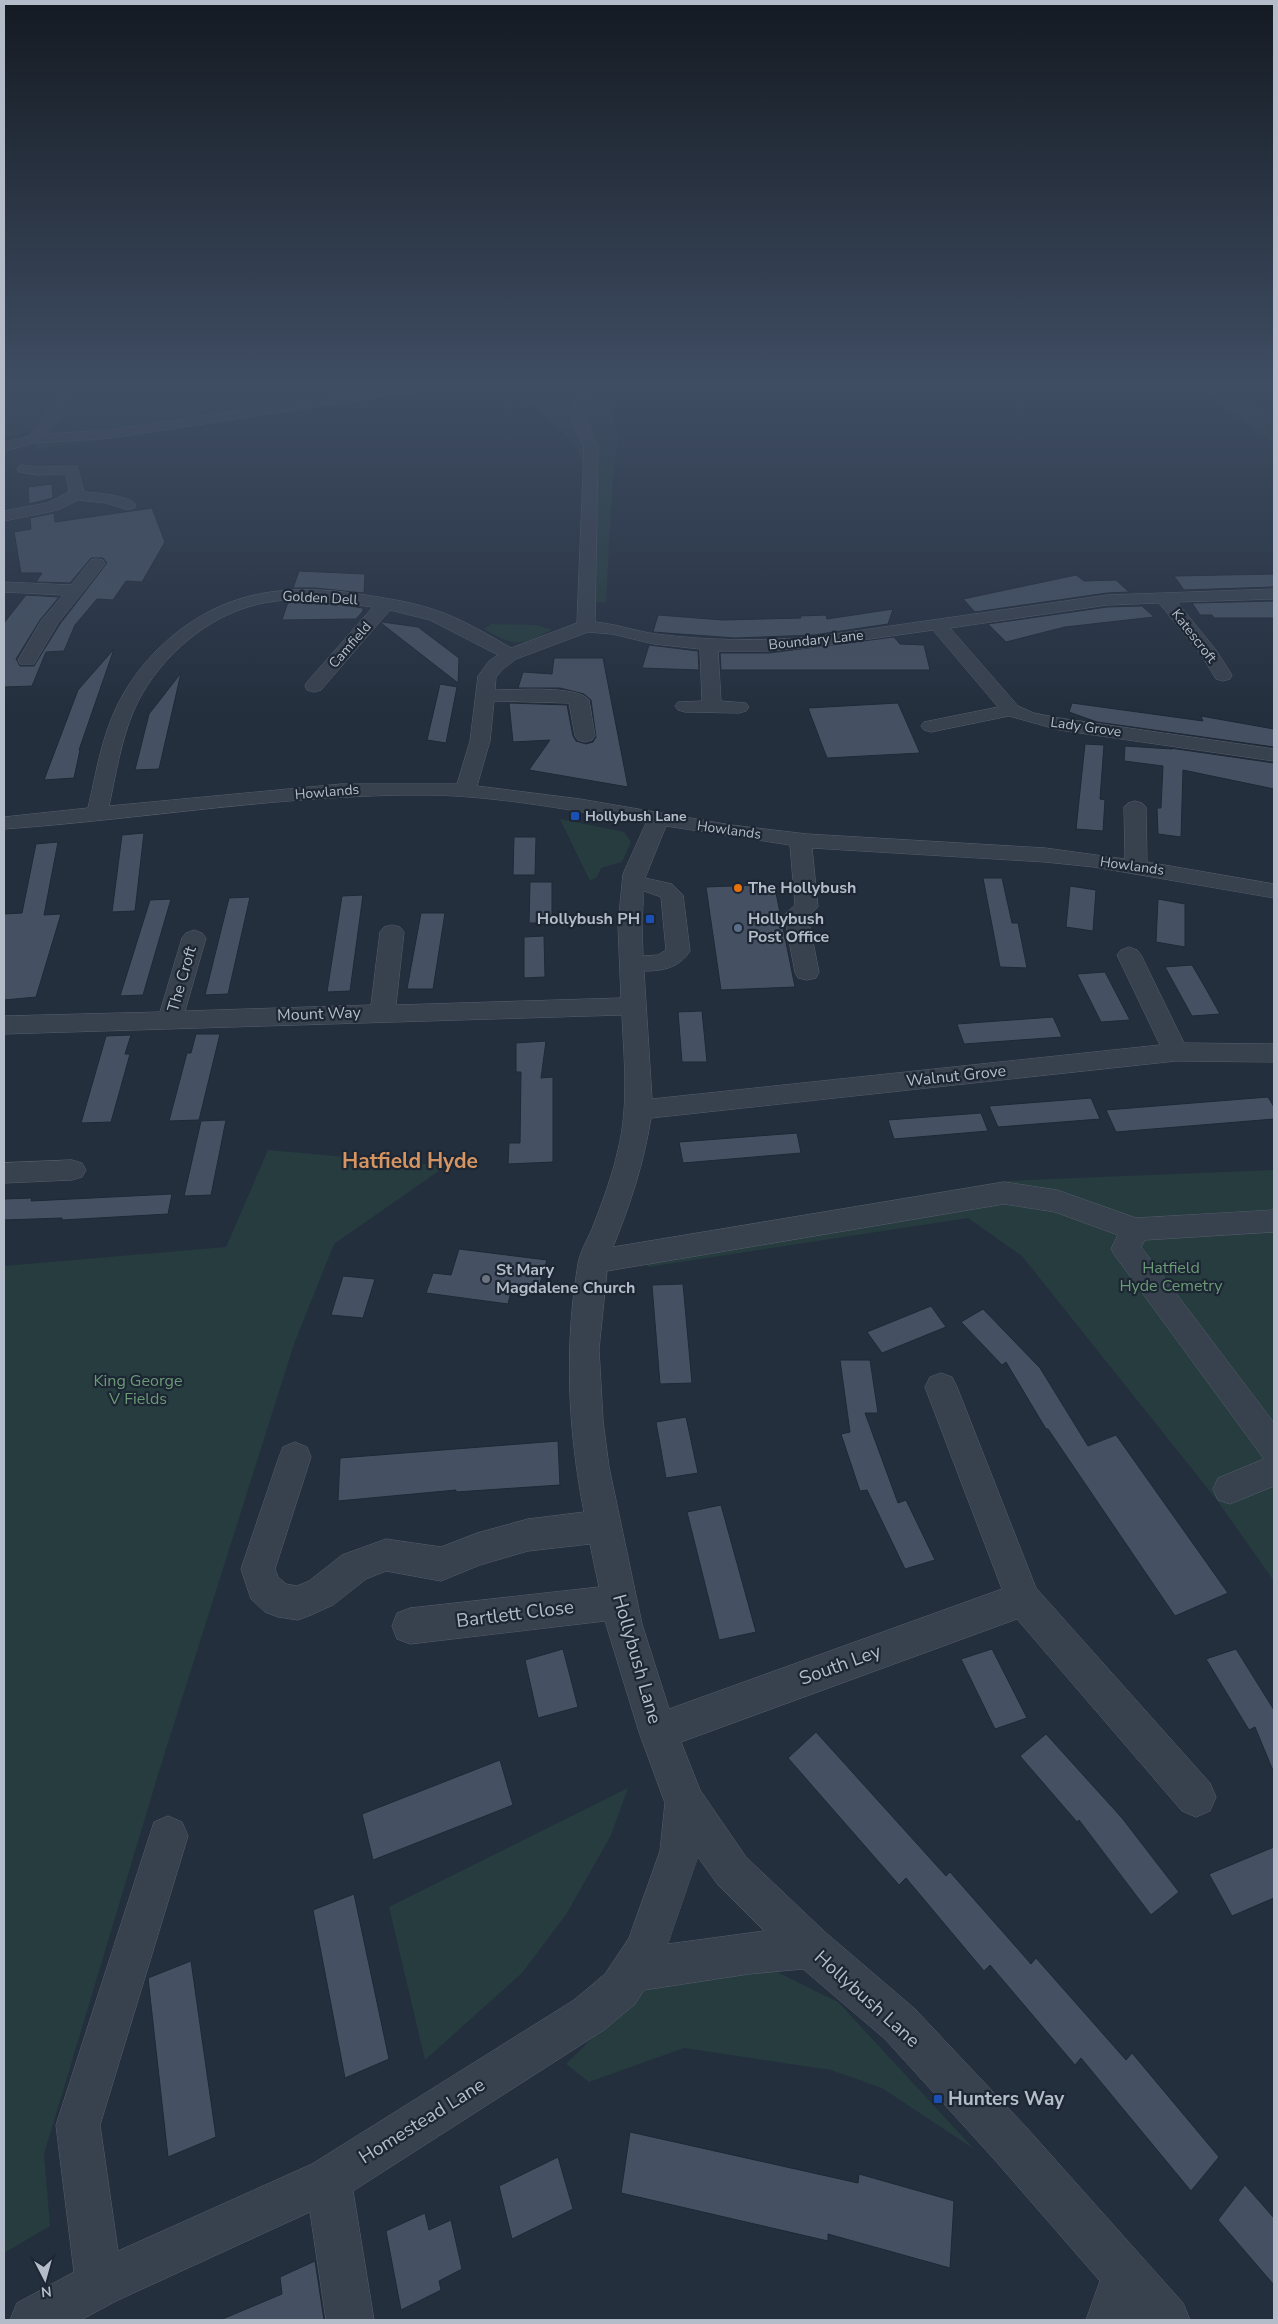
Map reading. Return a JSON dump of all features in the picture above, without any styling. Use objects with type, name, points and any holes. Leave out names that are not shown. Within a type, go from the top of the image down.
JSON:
[{"type":"street","points":[[586,626],[589,494]]},
{"type":"street","points":[[4,516],[52,506],[75,496],[107,499],[128,505]]},
{"type":"street","points":[[27,660],[50,621],[97,564]]},
{"type":"street","points":[[4,587],[74,590]]},
{"type":"street","name":"Golden Dell","points":[[97,814],[118,725],[132,695],[157,660],[190,630],[218,612],[236,604],[256,598],[289,593],[332,596],[385,604],[435,616],[471,633],[510,655]]},
{"type":"street","name":"Boundary Lane","points":[[465,791],[480,741],[488,676],[496,665],[510,655],[586,626],[612,629],[654,639],[709,645],[769,646],[805,643],[1107,600],[1274,594]]},
{"type":"street","name":"Katescroft","points":[[1164,597],[1210,654],[1223,675]]},
{"type":"street","name":"Camfield","points":[[314,686],[385,604]]},
{"type":"street","name":"Lady Grove","points":[[937,624],[1011,710],[1028,718],[1274,755]]},
{"type":"street","points":[[709,645],[712,706]]},
{"type":"street","points":[[485,694],[572,697],[579,700],[586,736]]},
{"type":"street","points":[[684,706],[739,707]]},
{"type":"street","points":[[930,726],[1011,710]]},
{"type":"street","name":"Howlands","points":[[4,823],[341,790],[430,789],[465,791],[580,805],[658,819],[800,840],[1045,855],[1136,866],[1274,890]]},
{"type":"street","points":[[1136,807],[1136,866]]},
{"type":"street","name":"Hollybush Lane","points":[[658,819],[634,874],[630,925],[639,1110],[632,1151],[616,1202],[593,1262],[584,1349],[587,1421],[592,1467],[624,1624],[658,1732],[685,1803],[732,1871],[810,1948],[900,2024],[1010,2143],[1166,2320]]},
{"type":"street","points":[[800,840],[807,907],[796,915],[807,972]]},
{"type":"street","points":[[632,964],[666,961],[675,957],[678,951],[672,895],[666,889],[634,883]]},
{"type":"street","points":[[383,1012],[392,932]]},
{"type":"street","name":"The Croft","points":[[170,1019],[194,938]]},
{"type":"street","points":[[1129,955],[1176,1052]]},
{"type":"street","name":"Mount Way","points":[[4,1025],[383,1012],[634,1006]]},
{"type":"street","name":"Walnut Grove","points":[[639,1110],[1176,1052],[1274,1053]]},
{"type":"street","points":[[4,1173],[72,1170]]},
{"type":"street","points":[[593,1262],[1004,1193],[1057,1201],[1135,1229],[1274,1220]]},
{"type":"street","points":[[1135,1229],[1126,1249],[1274,1448]]},
{"type":"street","points":[[941,1387],[1023,1599],[1196,1797]]},
{"type":"street","points":[[295,1457],[258,1569],[263,1587],[278,1600],[298,1603],[321,1593],[354,1567],[386,1554],[441,1564],[477,1548],[528,1535],[604,1526]]},
{"type":"street","points":[[1230,1489],[1274,1470]]},
{"type":"street","name":"South Ley","points":[[658,1732],[1023,1599]]},
{"type":"street","name":"Bartlett Close","points":[[410,1626],[619,1602]]},
{"type":"street","name":"Homestead Lane","points":[[34,2320],[99,2284],[328,2180],[589,2015],[620,1989],[644,1952],[680,1851],[685,1803]]},
{"type":"street","points":[[99,2284],[78,2125],[168,1836]]},
{"type":"street","points":[[632,1971],[720,1957],[810,1948]]},
{"type":"street","points":[[328,2180],[350,2320]]},
{"type":"street","points":[[1110,2320],[1126,2275]]},
{"type":"green space","points":[[583,494],[612,494],[606,602],[581,602]]},
{"type":"green space","points":[[491,624],[537,625],[552,630],[532,639],[518,642],[503,639],[484,629]]},
{"type":"green space","points":[[560,819],[624,832],[631,842],[622,862],[601,868],[597,877],[590,881]]},
{"type":"green space","name":"King George V Fields","points":[[268,1150],[446,1166],[334,1244],[294,1344],[161,1765],[44,2154],[50,2226],[4,2253],[4,1266],[226,1247]]},
{"type":"green space","name":"Hatfield Hyde Cemetry","points":[[1274,1170],[1274,1581],[1216,1499],[1022,1256],[968,1218],[648,1267],[642,1242],[1004,1181]]},
{"type":"green space","points":[[628,1788],[611,1835],[567,1913],[522,1973],[425,2060],[389,1907]]},
{"type":"green space","points":[[750,1959],[838,2002],[974,2149],[882,2088],[831,2070],[684,2048],[589,2082],[566,2064],[625,2006],[653,1972]]},
{"type":"building","points":[[28,494],[53,494],[53,498],[29,504]]},
{"type":"building","points":[[152,508],[165,542],[142,582],[126,581],[113,600],[97,599],[75,625],[64,651],[46,652],[32,686],[4,687],[4,623],[26,595],[59,597],[40,620],[16,659],[20,666],[34,666],[60,624],[107,563],[103,558],[91,558],[70,583],[36,582],[42,573],[21,573],[14,532],[31,529],[30,518],[54,513],[55,522]]},
{"type":"building","points":[[299,571],[365,574],[364,593],[315,588],[293,588]]},
{"type":"building","points":[[1274,574],[1274,587],[1184,590],[1174,576]]},
{"type":"building","points":[[1076,575],[1084,581],[1116,580],[1129,592],[1107,593],[975,612],[963,599]]},
{"type":"building","points":[[1274,601],[1274,618],[1214,618],[1212,615],[1200,615],[1192,603]]},
{"type":"building","points":[[288,602],[335,604],[363,608],[363,611],[356,619],[282,620]]},
{"type":"building","points":[[1142,606],[1154,617],[1065,627],[1006,642],[988,624],[1107,607]]},
{"type":"building","points":[[893,609],[888,624],[814,635],[735,638],[653,632],[658,615],[723,620],[801,618],[800,616],[826,615],[827,619]]},
{"type":"building","points":[[381,623],[418,627],[459,658],[458,683]]},
{"type":"building","points":[[894,637],[900,644],[924,645],[930,670],[721,670],[720,653],[769,653]]},
{"type":"building","points":[[649,645],[698,651],[699,670],[642,668]]},
{"type":"building","points":[[114,649],[79,750],[74,778],[44,780],[78,690]]},
{"type":"building","points":[[554,658],[603,658],[628,787],[529,770],[550,740],[513,742],[509,703],[567,705],[573,736],[576,741],[586,744],[593,742],[596,737],[591,700],[584,694],[560,688],[518,688],[523,672],[552,674]]},
{"type":"building","points":[[181,673],[159,769],[135,770],[149,714]]},
{"type":"building","points":[[440,684],[457,687],[446,743],[427,740]]},
{"type":"building","points":[[898,703],[920,753],[827,758],[808,708]]},
{"type":"building","points":[[1072,703],[1203,721],[1201,716],[1274,729],[1274,747],[1097,722],[1069,712]]},
{"type":"building","points":[[1085,744],[1104,745],[1100,799],[1105,800],[1103,831],[1076,829]]},
{"type":"building","points":[[1125,746],[1172,749],[1170,748],[1274,763],[1274,789],[1183,770],[1181,837],[1158,834],[1157,808],[1161,808],[1163,766],[1124,761]]},
{"type":"building","points":[[144,833],[135,911],[112,912],[122,835]]},
{"type":"building","points":[[514,837],[536,837],[535,875],[513,875]]},
{"type":"building","points":[[58,842],[44,915],[61,914],[36,997],[4,1000],[4,914],[22,913],[36,844]]},
{"type":"building","points":[[983,878],[1002,878],[1012,923],[1018,923],[1027,968],[1000,967]]},
{"type":"building","points":[[530,882],[552,882],[552,923],[529,923]]},
{"type":"building","points":[[759,885],[760,893],[776,893],[795,987],[721,990],[706,887]]},
{"type":"building","points":[[1070,886],[1096,890],[1093,931],[1066,927]]},
{"type":"building","points":[[363,895],[350,991],[327,992],[342,896]]},
{"type":"building","points":[[250,897],[228,994],[205,995],[229,898]]},
{"type":"building","points":[[171,899],[143,995],[120,996],[150,900]]},
{"type":"building","points":[[1158,899],[1185,904],[1185,947],[1156,942]]},
{"type":"building","points":[[421,913],[445,913],[433,989],[407,989]]},
{"type":"building","points":[[544,936],[545,977],[524,978],[524,937]]},
{"type":"building","points":[[1192,965],[1220,1014],[1192,1016],[1165,967]]},
{"type":"building","points":[[1105,972],[1130,1020],[1101,1022],[1077,974]]},
{"type":"building","points":[[702,1011],[707,1062],[682,1062],[678,1012]]},
{"type":"building","points":[[1053,1017],[1062,1037],[964,1044],[957,1024]]},
{"type":"building","points":[[196,1034],[220,1034],[199,1120],[169,1121],[187,1053],[191,1053]]},
{"type":"building","points":[[131,1035],[125,1054],[130,1054],[111,1122],[81,1123],[106,1036]]},
{"type":"building","points":[[546,1041],[541,1078],[553,1077],[553,1162],[508,1164],[509,1143],[520,1143],[521,1072],[516,1072],[516,1043]]},
{"type":"building","points":[[1268,1097],[1274,1107],[1274,1119],[1116,1132],[1106,1110]]},
{"type":"building","points":[[1091,1098],[1100,1119],[998,1127],[989,1106]]},
{"type":"building","points":[[981,1113],[988,1131],[894,1139],[888,1120]]},
{"type":"building","points":[[226,1120],[211,1195],[184,1196],[201,1121]]},
{"type":"building","points":[[797,1133],[801,1153],[683,1163],[679,1142]]},
{"type":"building","points":[[172,1194],[168,1214],[62,1220],[62,1218],[4,1220],[4,1199],[32,1198],[31,1201]]},
{"type":"building","name":"St Mary Magdalene Church","points":[[459,1249],[547,1260],[539,1287],[513,1284],[508,1304],[426,1293],[433,1273],[451,1275]]},
{"type":"building","points":[[343,1276],[375,1279],[363,1318],[331,1315]]},
{"type":"building","points":[[683,1284],[692,1383],[660,1384],[652,1285]]},
{"type":"building","points":[[931,1306],[946,1327],[882,1353],[867,1332]]},
{"type":"building","points":[[983,1309],[1040,1368],[1088,1446],[1116,1435],[1228,1593],[1175,1616],[1048,1429],[1046,1429],[1006,1362],[1002,1365],[961,1322]]},
{"type":"building","points":[[840,1360],[870,1360],[878,1413],[865,1413],[898,1503],[906,1500],[935,1560],[905,1569],[867,1490],[860,1491],[841,1434],[850,1432]]},
{"type":"building","points":[[686,1417],[698,1473],[666,1478],[656,1422]]},
{"type":"building","points":[[558,1441],[560,1485],[456,1492],[456,1490],[338,1501],[340,1458]]},
{"type":"building","points":[[721,1505],[756,1632],[719,1640],[687,1512]]},
{"type":"building","points":[[563,1649],[578,1707],[538,1718],[525,1660]]},
{"type":"building","points":[[992,1649],[1027,1718],[995,1729],[961,1659]]},
{"type":"building","points":[[1236,1649],[1274,1710],[1274,1773],[1255,1727],[1249,1730],[1206,1659]]},
{"type":"building","points":[[816,1732],[946,1876],[950,1872],[1031,1964],[1036,1958],[1126,2060],[1132,2053],[1219,2157],[1191,2191],[1081,2058],[1075,2065],[990,1965],[984,1971],[906,1878],[899,1885],[788,1758]]},
{"type":"building","points":[[1046,1734],[1122,1818],[1179,1892],[1151,1915],[1079,1820],[1077,1822],[1020,1756]]},
{"type":"building","points":[[500,1760],[513,1805],[373,1860],[362,1814]]},
{"type":"building","points":[[1274,1847],[1274,1898],[1232,1916],[1209,1874]]},
{"type":"building","points":[[354,1894],[389,2059],[345,2078],[313,1910]]},
{"type":"building","points":[[191,1961],[216,2137],[168,2157],[148,1978]]},
{"type":"building","points":[[630,2132],[858,2183],[859,2174],[954,2201],[950,2268],[828,2234],[828,2241],[621,2193]]},
{"type":"building","points":[[558,2157],[573,2209],[512,2239],[499,2186]]},
{"type":"building","points":[[1245,2185],[1274,2218],[1274,2285],[1218,2220]]},
{"type":"building","points":[[425,2213],[429,2230],[451,2220],[462,2269],[439,2281],[441,2290],[401,2310],[386,2231]]},
{"type":"building","points":[[315,2261],[324,2320],[220,2320],[282,2294],[280,2277]]},
{"type":"place","name":"Hollybush Lane","points":[[575,816]]},
{"type":"place","name":"The Hollybush","points":[[738,888]]},
{"type":"place","name":"Hollybush PH","points":[[650,919]]},
{"type":"place","name":"Hollybush Post Office","points":[[738,928]]},
{"type":"place","name":"St Mary Magdalene Church","points":[[486,1279]]},
{"type":"place","name":"Hunters Way","points":[[938,2099]]},
{"type":"district","name":"Hatfield Hyde","points":[[410,1161]]}]
